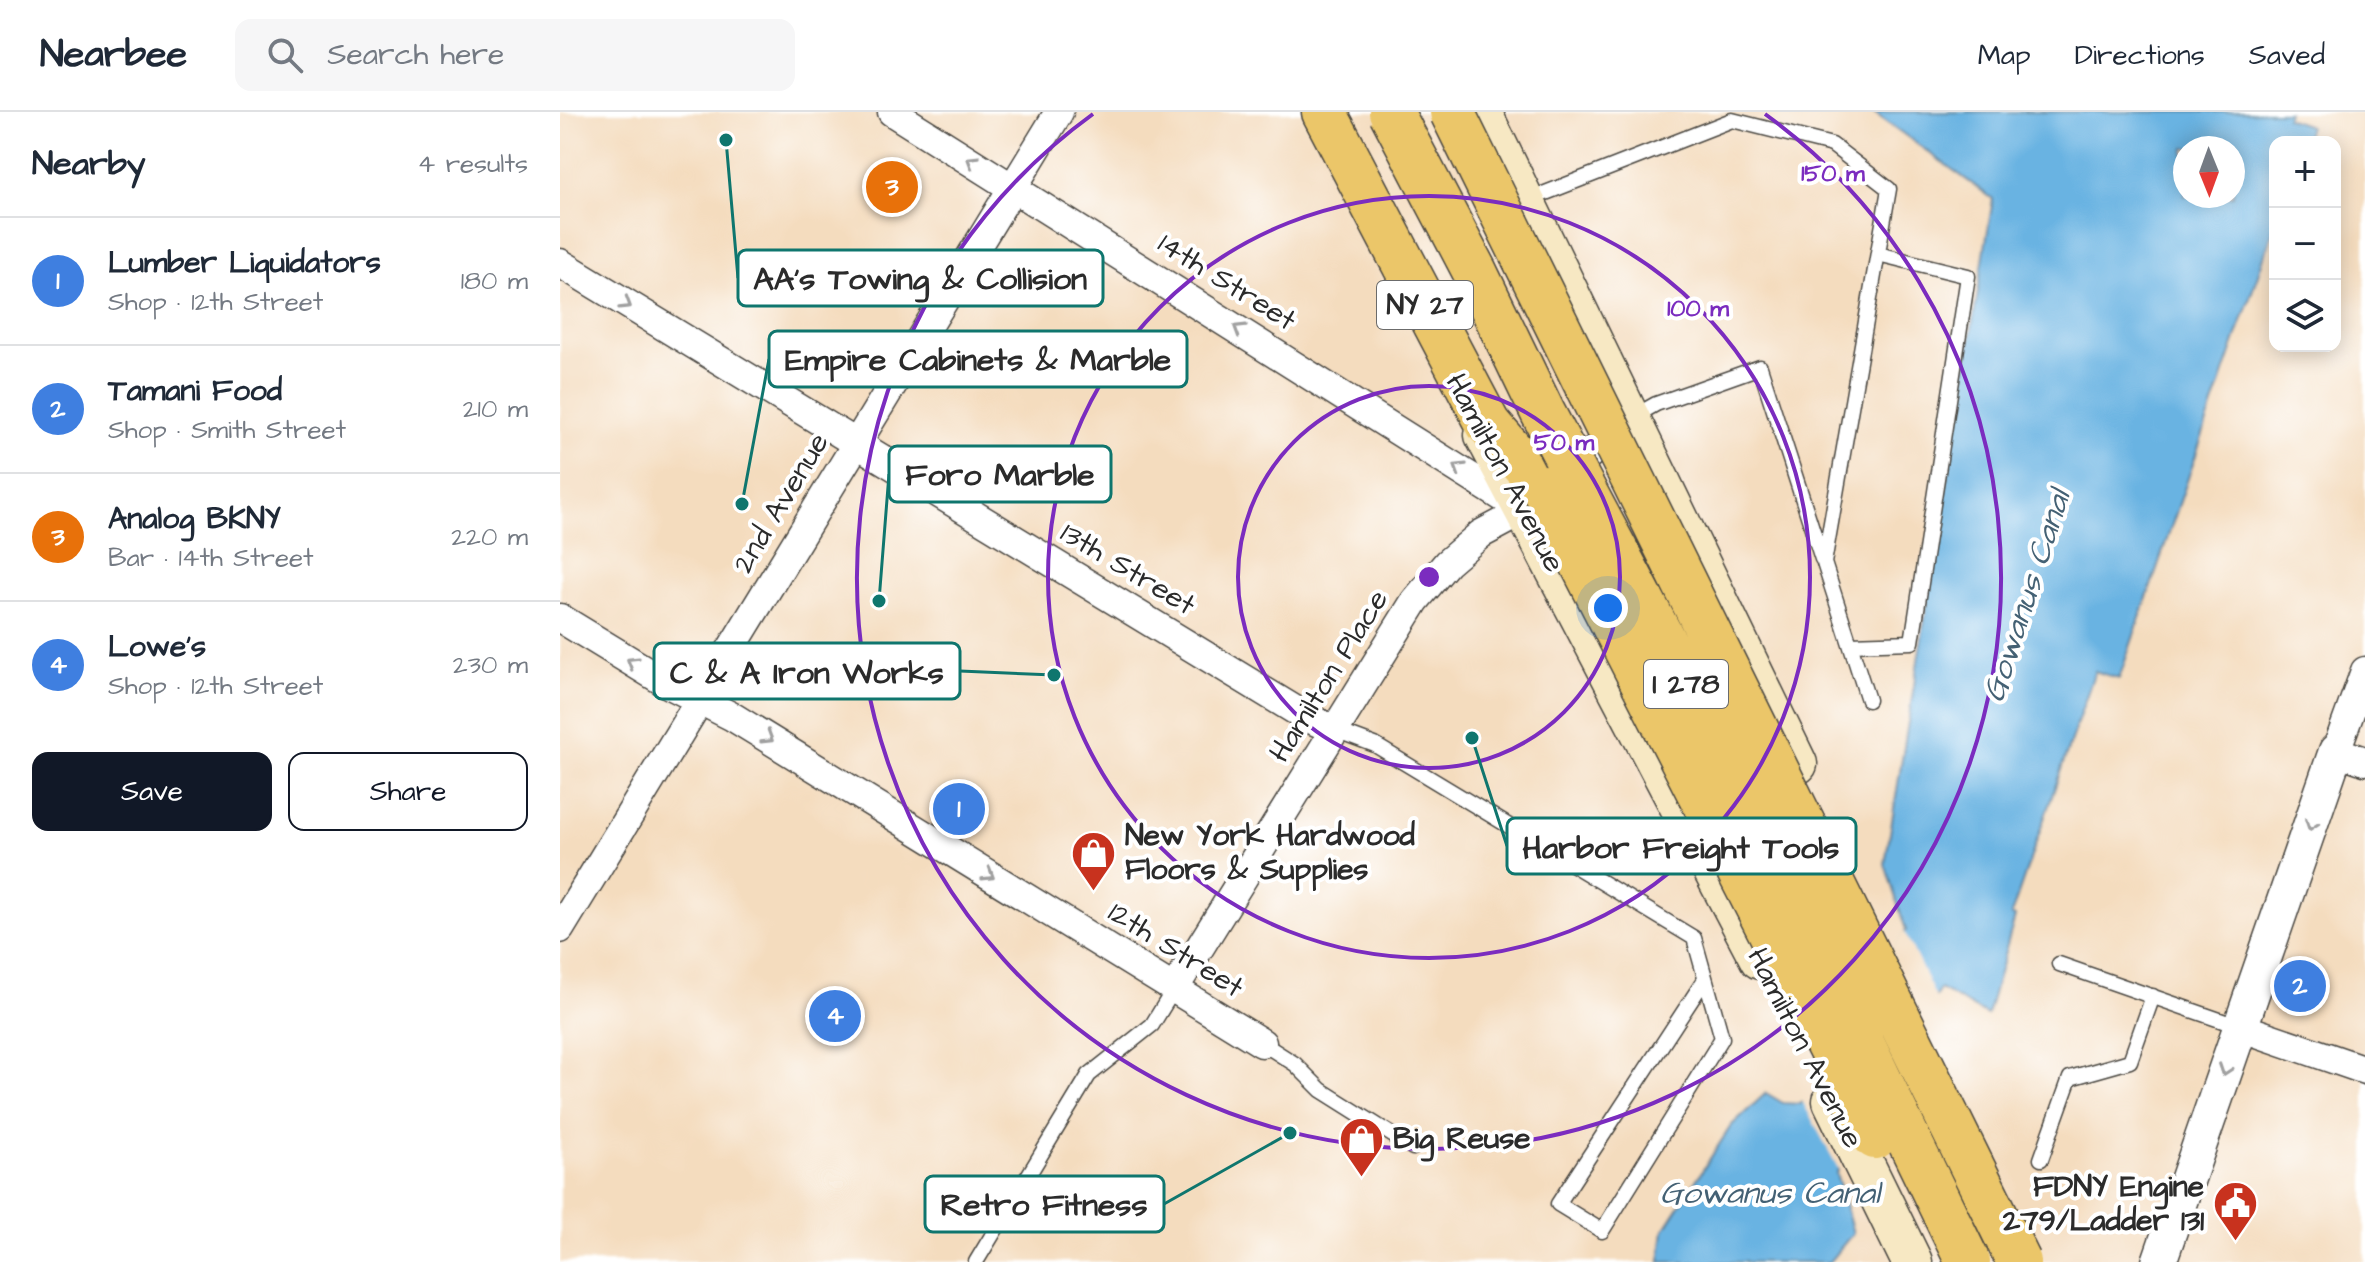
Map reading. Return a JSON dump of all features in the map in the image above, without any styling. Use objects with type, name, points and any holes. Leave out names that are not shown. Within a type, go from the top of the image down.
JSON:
[{"type":"highway","name":"NY 27","points":[[1324,112],[1488,424],[1534,499]]},
{"type":"highway","name":"I 278","points":[[1355,112],[1534,499],[1937,1262]]},
{"type":"highway","name":"I 278","points":[[1391,112],[1475,272],[1543,413],[1706,721],[1968,1262]]},
{"type":"highway","name":"I 278","points":[[1452,112],[2019,1262]]},
{"type":"main road","name":"Hamilton Avenue","points":[[1317,112],[1534,499],[1912,1262]]},
{"type":"main road","points":[[1481,112],[1632,418],[2035,1262]]},
{"type":"main road","points":[[1595,450],[1747,753],[1818,808]]},
{"type":"street","name":"14th Street","points":[[892,112],[1534,499]]},
{"type":"street","name":"2nd Avenue","points":[[560,929],[1059,112]]},
{"type":"street","name":"13th Street","points":[[560,263],[1308,718],[1335,730]]},
{"type":"street","name":"Hamilton Place","points":[[1174,989],[1415,601],[1447,563],[1481,534],[1534,499],[1632,418]]},
{"type":"street","name":"12th Street","points":[[560,618],[733,717],[1262,1043]]},
{"type":"street","points":[[2159,1262],[2240,1027],[2351,756],[2365,671]]},
{"type":"street","points":[[2240,1027],[2365,1070]]},
{"type":"lane","points":[[1525,201],[1732,120],[1832,145],[1889,189],[1824,563]]},
{"type":"lane","points":[[1850,644],[1912,642],[1968,276],[1878,254]]},
{"type":"lane","points":[[1632,418],[1656,404],[1760,367],[1868,700]]},
{"type":"lane","points":[[1335,730],[1375,745],[1694,938],[1722,1038],[1602,1231],[1558,1204],[1705,979]]},
{"type":"lane","points":[[2059,964],[2240,1027]]},
{"type":"lane","points":[[976,1262],[1089,1075],[1152,1025],[1174,989]]},
{"type":"lane","points":[[2041,1159],[2070,1078],[2130,1061],[2153,996]]},
{"type":"lane","points":[[1262,1043],[1295,1064],[1321,1090],[1413,1148]]},
{"type":"water","name":"Gowanus Canal","points":[[1873,112],[2288,112],[2286,118],[2309,126],[2306,136],[2269,136],[2269,242],[2119,679],[2095,671],[2011,915],[2015,917],[1987,1015],[1940,989],[1836,1173],[1853,1233],[1829,1262],[1660,1262],[1664,1230],[1731,1126],[1766,1093],[1783,1103],[1801,1104],[1906,930],[1885,864],[1993,199]]},
{"type":"pier","points":[[1904,931],[1937,1000],[1840,1172],[1801,1099]]},
{"type":"place","name":"AA's Towing & Collision","points":[[726,140]]},
{"type":"place","name":"Analog BKNY","points":[[892,187]]},
{"type":"place","name":"Empire Cabinets & Marble","points":[[742,504]]},
{"type":"place","name":"Foro Marble","points":[[879,601]]},
{"type":"place","name":"C & A Iron Works","points":[[1054,675]]},
{"type":"place","name":"Harbor Freight Tools","points":[[1472,738]]},
{"type":"place","name":"Lumber Liquidators","points":[[959,809]]},
{"type":"place","name":"New York Hardwood Floors & Supplies","points":[[1094,892]]},
{"type":"place","name":"Tamani Food","points":[[2300,986]]},
{"type":"place","name":"Lowe's","points":[[835,1016]]},
{"type":"place","name":"Retro Fitness","points":[[1290,1133]]},
{"type":"place","name":"Big Reuse","points":[[1362,1178]]},
{"type":"place","name":"FDNY Engine 279/Ladder 131","points":[[2235,1243]]}]
